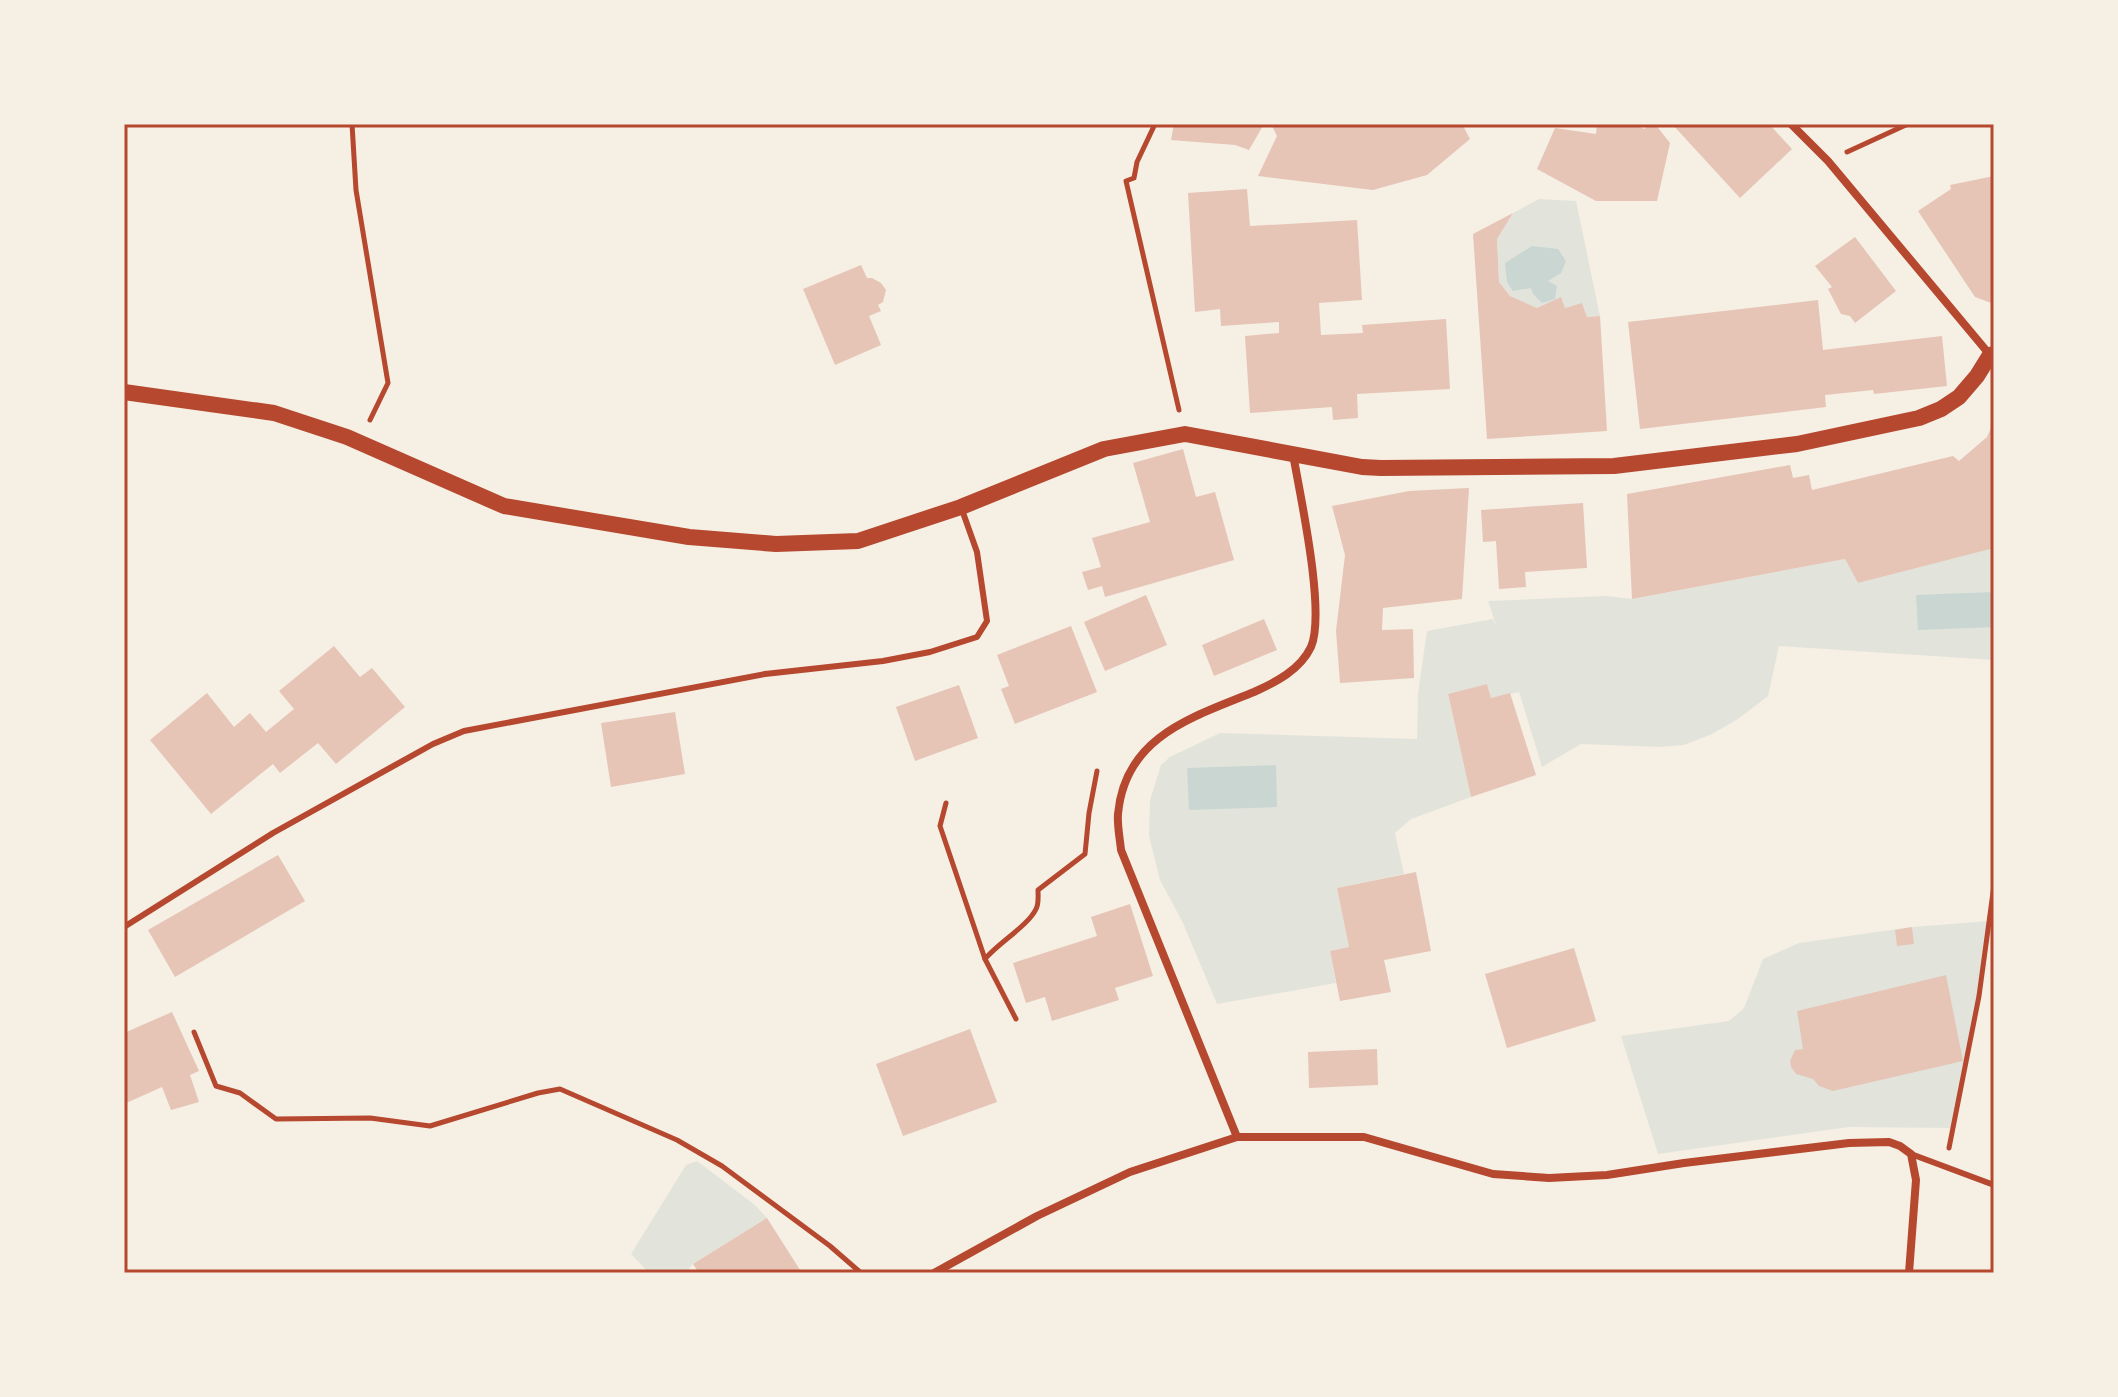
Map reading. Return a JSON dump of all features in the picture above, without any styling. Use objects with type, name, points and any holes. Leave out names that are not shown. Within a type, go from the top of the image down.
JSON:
[{"type":"main road","points":[[124,392],[274,413],[360,443],[504,506],[689,537],[776,544],[858,541],[961,507],[1104,449],[1185,434],[1381,468],[1614,466],[1797,444],[1919,418],[1941,409],[1959,397],[1992,355]]},
{"type":"street","points":[[1791,124],[1828,161],[1992,355]]},
{"type":"street","points":[[1237,1137],[1121,850],[1118,815],[1124,783],[1152,740],[1208,711],[1278,682],[1301,662],[1312,646],[1314,584],[1293,453]]},
{"type":"street","points":[[934,1273],[1037,1216],[1130,1172],[1237,1137],[1364,1137],[1493,1174],[1549,1178],[1607,1175],[1849,1143],[1889,1142],[1911,1154],[1916,1180],[1909,1273]]},
{"type":"lane","points":[[124,927],[273,833],[433,744],[464,731],[765,674],[883,661],[930,652],[977,637],[987,621],[977,552],[961,507]]},
{"type":"lane","points":[[1911,1154],[1994,1185]]},
{"type":"path","points":[[352,124],[356,190],[388,383],[360,443]]},
{"type":"path","points":[[1155,124],[1137,162],[1134,178],[1126,181],[1185,434]]},
{"type":"path","points":[[1828,161],[1908,124]]},
{"type":"path","points":[[985,959],[995,946],[1037,909],[1038,890],[1085,854],[1097,771]]},
{"type":"path","points":[[946,803],[940,826],[985,959],[1016,1019]]},
{"type":"path","points":[[1946,1166],[1979,996],[1994,885]]},
{"type":"path","points":[[194,1032],[216,1086],[240,1093],[276,1119],[370,1118],[430,1126],[560,1089],[677,1140],[722,1166],[830,1246],[861,1273]]},
{"type":"shaded area","points":[[1539,199],[1576,201],[1600,316],[1587,317],[1582,303],[1565,308],[1561,298],[1537,308],[1510,296],[1499,282],[1497,239],[1513,213]]},
{"type":"shaded area","points":[[1532,246],[1558,249],[1566,261],[1561,273],[1548,281],[1557,286],[1555,299],[1542,303],[1531,288],[1513,291],[1507,282],[1505,263]]},
{"type":"shaded area","points":[[1994,547],[1994,660],[1779,646],[1768,696],[1738,719],[1684,745],[1581,744],[1542,767],[1519,692],[1491,698],[1487,684],[1448,695],[1471,797],[1411,819],[1395,833],[1404,874],[1337,888],[1349,947],[1330,951],[1336,983],[1217,1004],[1183,923],[1160,880],[1149,836],[1150,800],[1161,765],[1170,757],[1220,733],[1417,739],[1418,693],[1427,631],[1493,619],[1497,628],[1488,601],[1606,596],[1632,599],[1845,559],[1858,583]]},
{"type":"shaded area","points":[[1994,592],[1994,627],[1918,630],[1916,595]]},
{"type":"shaded area","points":[[1276,765],[1277,807],[1189,810],[1187,768]]},
{"type":"shaded area","points":[[1989,921],[1979,996],[1953,1128],[1849,1127],[1658,1154],[1621,1036],[1729,1021],[1744,1008],[1763,959],[1799,943],[1912,927]]},
{"type":"shaded area","points":[[697,1161],[755,1205],[767,1218],[693,1264],[689,1268],[691,1273],[649,1273],[631,1254],[686,1165]]},
{"type":"building","points":[[1174,124],[1264,124],[1249,150],[1235,145],[1171,140]]},
{"type":"building","points":[[1271,124],[1462,124],[1470,139],[1427,175],[1373,190],[1258,176],[1277,136]]},
{"type":"building","points":[[1597,124],[1632,124],[1645,129],[1648,124],[1655,124],[1670,143],[1657,201],[1596,201],[1537,169],[1555,128],[1596,134]]},
{"type":"building","points":[[1672,124],[1769,124],[1792,149],[1740,198]]},
{"type":"building","points":[[1994,176],[1994,304],[1975,297],[1918,211],[1951,189],[1950,185]]},
{"type":"building","points":[[1247,189],[1250,226],[1357,220],[1362,300],[1319,303],[1321,335],[1363,333],[1362,325],[1446,319],[1450,389],[1357,394],[1358,418],[1333,420],[1332,407],[1250,413],[1245,336],[1279,333],[1279,322],[1221,326],[1220,309],[1195,312],[1188,193]]},
{"type":"building","points":[[1513,213],[1497,239],[1499,282],[1510,296],[1537,308],[1561,297],[1565,308],[1582,303],[1587,317],[1600,316],[1607,431],[1487,439],[1473,234]]},
{"type":"building","points":[[1855,237],[1896,291],[1855,323],[1850,316],[1841,314],[1828,289],[1832,287],[1815,266]]},
{"type":"building","points":[[861,265],[867,278],[881,283],[886,290],[883,302],[878,305],[881,311],[869,316],[881,345],[835,365],[803,289]]},
{"type":"building","points":[[1818,300],[1823,350],[1942,336],[1947,386],[1874,394],[1873,390],[1825,395],[1826,407],[1640,429],[1628,322]]},
{"type":"building","points":[[1994,421],[1994,548],[1858,583],[1845,559],[1632,599],[1627,494],[1790,465],[1793,478],[1809,475],[1812,490],[1953,456],[1959,461],[1987,437]]},
{"type":"building","points":[[1183,449],[1196,497],[1215,492],[1234,560],[1105,597],[1102,586],[1088,590],[1082,572],[1101,567],[1092,538],[1150,522],[1133,463]]},
{"type":"building","points":[[1469,488],[1462,599],[1383,608],[1382,630],[1413,629],[1414,678],[1340,683],[1336,631],[1345,555],[1332,506],[1409,491]]},
{"type":"building","points":[[1583,503],[1587,568],[1525,572],[1526,587],[1499,589],[1496,541],[1483,542],[1481,510]]},
{"type":"building","points":[[1146,595],[1167,645],[1105,671],[1084,622]]},
{"type":"building","points":[[1264,619],[1277,650],[1214,676],[1202,645]]},
{"type":"building","points":[[1071,626],[1097,692],[1015,724],[1001,689],[1009,686],[997,655]]},
{"type":"building","points":[[334,646],[360,677],[372,668],[405,707],[336,764],[318,743],[280,773],[273,764],[211,814],[150,740],[207,693],[234,727],[250,713],[266,732],[294,709],[279,691]]},
{"type":"building","points":[[1487,684],[1491,698],[1510,693],[1536,775],[1471,797],[1448,694]]},
{"type":"building","points":[[959,685],[978,738],[915,761],[896,707]]},
{"type":"building","points":[[675,712],[685,774],[611,787],[601,723]]},
{"type":"building","points":[[278,855],[305,901],[175,977],[148,930]]},
{"type":"building","points":[[1416,872],[1431,951],[1384,960],[1391,992],[1340,1001],[1330,951],[1349,947],[1337,888]]},
{"type":"building","points":[[1130,904],[1153,976],[1115,988],[1119,1000],[1052,1021],[1045,997],[1026,1003],[1013,963],[1097,936],[1091,917]]},
{"type":"building","points":[[1912,927],[1914,944],[1897,946],[1895,930]]},
{"type":"building","points":[[1574,948],[1596,1021],[1507,1048],[1485,974]]},
{"type":"building","points":[[1946,975],[1963,1061],[1833,1091],[1819,1086],[1813,1079],[1796,1074],[1791,1067],[1795,1050],[1803,1049],[1797,1011]]},
{"type":"building","points":[[172,1012],[199,1071],[190,1075],[199,1102],[171,1110],[162,1087],[124,1104],[124,1033]]},
{"type":"building","points":[[970,1029],[997,1102],[903,1136],[876,1064]]},
{"type":"building","points":[[1377,1049],[1378,1085],[1309,1088],[1308,1052]]},
{"type":"building","points":[[767,1218],[802,1273],[699,1273],[693,1264]]}]
